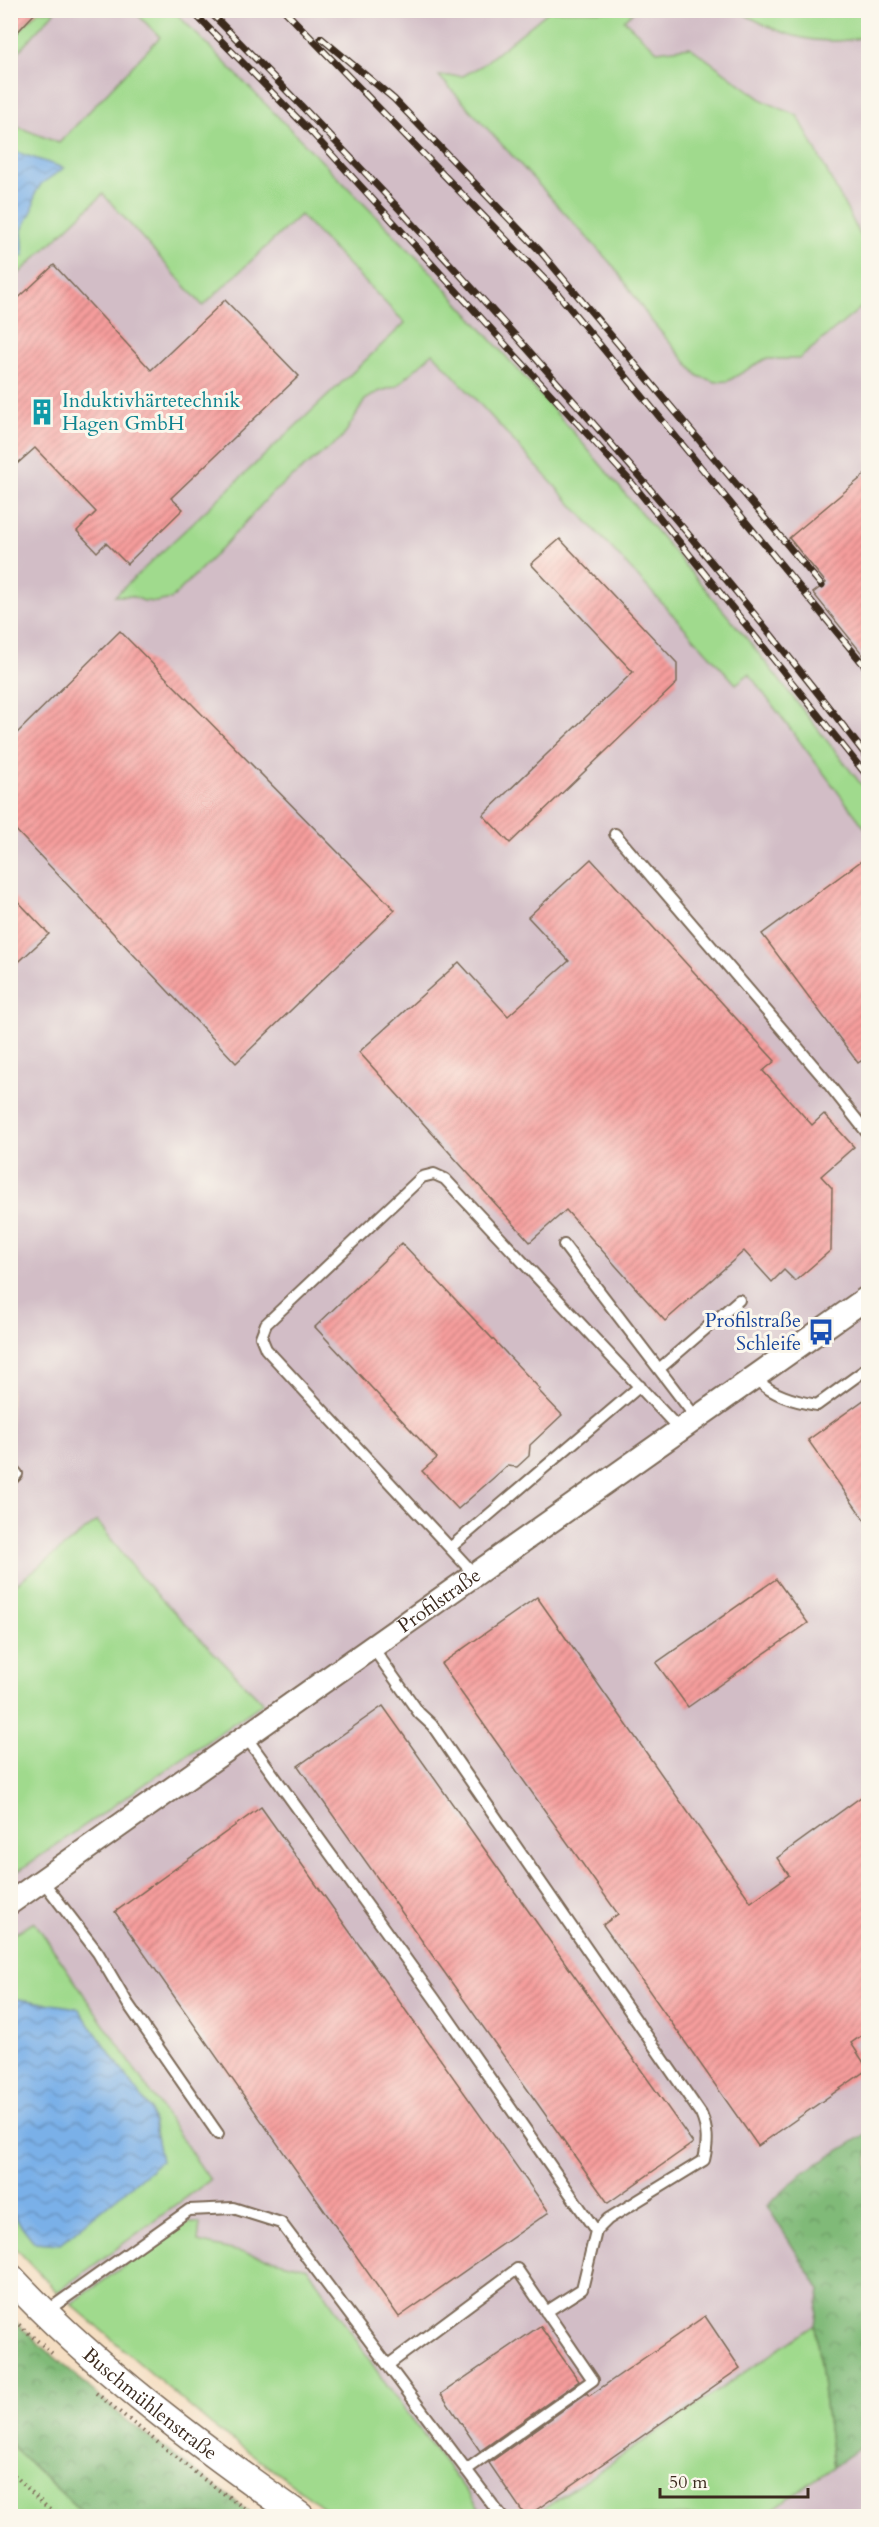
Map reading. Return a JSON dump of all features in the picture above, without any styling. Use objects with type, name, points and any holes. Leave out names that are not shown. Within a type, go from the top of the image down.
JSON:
[{"type":"street","name":"Profilstraße","points":[[10,1903],[689,1425],[866,1306]]},
{"type":"street","name":"Buschmühlenstraße","points":[[10,2277],[44,2313],[198,2444],[300,2517]]},
{"type":"lane","points":[[615,834],[823,1077],[868,1134]]},
{"type":"lane","points":[[476,1576],[266,1348],[261,1337],[266,1324],[422,1177],[434,1174],[445,1179],[640,1386],[689,1425]]},
{"type":"lane","points":[[564,1245],[660,1369],[689,1425]]},
{"type":"lane","points":[[660,1369],[739,1299]]},
{"type":"lane","points":[[755,1379],[771,1393],[797,1402],[817,1405],[868,1368]]},
{"type":"lane","points":[[450,1548],[640,1386]]},
{"type":"lane","points":[[10,1466],[17,1474],[10,1481]]},
{"type":"lane","points":[[373,1648],[419,1713],[432,1725],[694,2104],[705,2125],[708,2137],[704,2160],[608,2219],[596,2231],[582,2289],[546,2312]]},
{"type":"lane","points":[[246,1737],[434,1998],[596,2231]]},
{"type":"lane","points":[[42,1881],[98,1953],[128,2004],[218,2134]]},
{"type":"lane","points":[[44,2313],[189,2210],[233,2208],[282,2223],[501,2517]]},
{"type":"lane","points":[[388,2365],[517,2269],[593,2380],[466,2470]]},
{"type":"path","points":[[10,2471],[56,2517]]},
{"type":"shaded area","points":[[11,11],[868,11],[868,2516],[336,2516],[211,2425],[57,2292],[11,2243]]},
{"type":"green space","points":[[38,11],[55,11],[11,60],[11,40]]},
{"type":"green space","points":[[134,11],[174,11],[433,274],[574,433],[748,640],[868,793],[868,832],[749,674],[736,684],[433,353],[397,386],[378,392],[365,400],[343,437],[272,493],[171,599],[156,602],[144,601],[131,596],[115,596],[405,323],[300,215],[203,306],[103,194],[11,281],[11,124],[59,143],[160,37]]},
{"type":"green space","points":[[549,11],[634,11],[624,20],[657,51],[690,47],[764,101],[798,116],[868,250],[868,302],[799,359],[765,359],[728,381],[716,382],[698,376],[649,318],[615,268],[439,76],[463,76],[481,66]]},
{"type":"green space","points":[[739,11],[868,11],[868,36],[834,41],[801,38],[770,27]]},
{"type":"green space","points":[[97,1521],[142,1579],[263,1703],[11,1876],[11,1588]]},
{"type":"green space","points":[[34,1921],[210,2180],[57,2292],[11,2243],[11,1936]]},
{"type":"green space","points":[[868,2133],[868,2442],[833,2467],[815,2325],[820,2290],[767,2206],[804,2172]]},
{"type":"green space","points":[[188,2223],[200,2223],[198,2242],[308,2268],[385,2383],[485,2516],[336,2516],[211,2425],[71,2304],[166,2236]]},
{"type":"green space","points":[[16,2323],[125,2419],[255,2516],[86,2516],[11,2445],[10,2326]]},
{"type":"green space","points":[[815,2325],[833,2467],[763,2516],[533,2516]]},
{"type":"green space","points":[[10,2445],[86,2516],[11,2516]]},
{"type":"water","points":[[10,150],[64,168],[41,184],[35,194],[33,209],[22,230],[24,256],[11,253]]},
{"type":"water","points":[[11,1998],[78,2008],[151,2110],[161,2161],[60,2244],[34,2242],[11,2212]]},
{"type":"building","points":[[10,10],[38,10],[10,40]]},
{"type":"building","points":[[54,265],[151,370],[225,300],[299,376],[171,498],[183,509],[127,564],[106,543],[97,552],[77,531],[96,512],[35,448],[10,470],[10,306]]},
{"type":"building","points":[[868,472],[868,661],[813,593],[826,583],[789,538]]},
{"type":"building","points":[[560,539],[677,663],[677,683],[510,843],[483,815],[633,672],[531,564]]},
{"type":"building","points":[[120,631],[395,910],[236,1063],[10,824],[10,740]]},
{"type":"building","points":[[868,856],[868,1056],[858,1063],[762,934]]},
{"type":"building","points":[[591,859],[775,1061],[763,1071],[812,1125],[824,1114],[854,1147],[821,1176],[832,1188],[831,1250],[795,1281],[784,1270],[772,1282],[744,1251],[665,1321],[566,1210],[530,1242],[359,1052],[459,962],[508,1016],[569,961],[528,917]]},
{"type":"building","points":[[10,893],[49,934],[10,970]]},
{"type":"building","points":[[402,1243],[562,1415],[530,1445],[529,1456],[517,1467],[507,1466],[458,1509],[422,1471],[437,1458],[315,1327]]},
{"type":"building","points":[[868,1397],[868,1525],[808,1440]]},
{"type":"building","points":[[776,1579],[808,1623],[688,1707],[656,1663]]},
{"type":"building","points":[[537,1597],[751,1902],[789,1875],[777,1858],[868,1792],[868,2031],[851,2043],[868,2069],[758,2146],[603,1925],[618,1914],[441,1664]]},
{"type":"building","points":[[383,1706],[693,2143],[608,2203],[298,1766]]},
{"type":"building","points":[[261,1807],[549,2212],[399,2317],[115,1912]]},
{"type":"building","points":[[705,2316],[740,2368],[526,2517],[489,2463],[587,2393],[589,2396]]},
{"type":"building","points":[[540,2326],[579,2381],[480,2451],[441,2394]]},
{"type":"railway","points":[[191,10],[313,134],[632,483],[868,777]]},
{"type":"railway","points":[[208,10],[381,190],[550,374],[712,563],[868,758]]},
{"type":"railway","points":[[284,10],[554,289],[868,670]]},
{"type":"railway","points":[[321,38],[394,99],[540,251],[822,586]]},
{"type":"place","name":"Induktivhärtetechnik Hagen GmbH","points":[[42,412]]},
{"type":"place","name":"Profilstraße Schleife","points":[[821,1332]]}]
